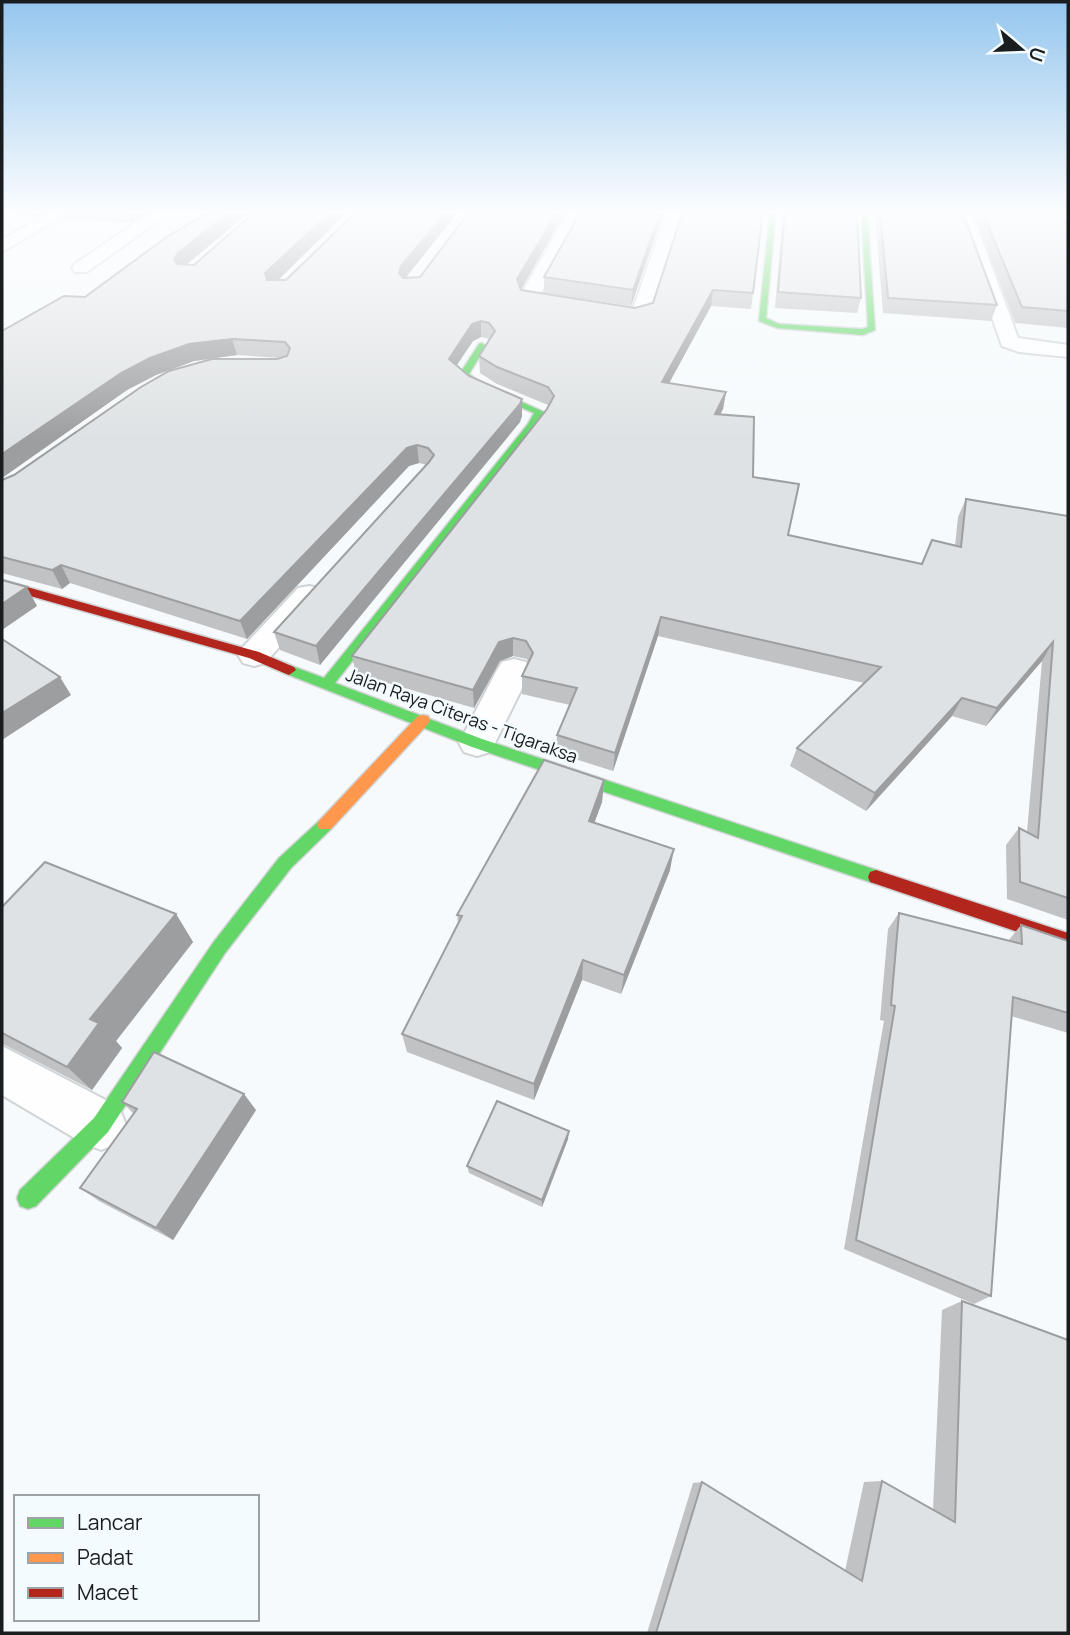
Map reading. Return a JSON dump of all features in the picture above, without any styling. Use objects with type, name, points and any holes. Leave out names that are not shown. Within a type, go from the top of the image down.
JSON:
[{"type":"street","points":[[535,287],[530,296],[531,300],[634,316],[644,312],[652,287]]},
{"type":"street","points":[[765,287],[762,319],[777,326],[863,331],[872,328],[869,287]]},
{"type":"street","points":[[989,287],[1009,342],[1019,346],[1068,351]]},
{"type":"street","points":[[325,686],[533,425],[540,412],[522,402],[471,383],[464,375],[482,346]]},
{"type":"street","points":[[254,655],[328,574]]},
{"type":"street","name":"Jalan Raya Citeras - Tigaraksa","points":[[2,584],[254,655],[325,686],[423,720],[477,743],[1068,941]]},
{"type":"street","points":[[477,743],[514,670]]},
{"type":"street","points":[[28,1198],[101,1125],[219,948],[285,863],[329,821],[423,720]]},
{"type":"street","points":[[2,1069],[101,1125]]},
{"type":"building","points":[[98,287],[520,287],[521,290],[635,308],[653,303],[658,287],[754,287],[753,293],[713,290],[662,382],[726,392],[715,414],[754,417],[753,477],[799,484],[788,535],[922,564],[932,540],[961,547],[966,499],[1068,516],[1068,898],[1020,882],[1019,828],[1038,838],[1053,642],[997,708],[962,698],[875,793],[797,748],[881,667],[661,617],[615,753],[557,735],[577,688],[522,676],[533,653],[526,641],[513,638],[499,642],[473,690],[352,656],[547,409],[554,396],[548,387],[497,367],[479,356],[495,331],[489,323],[481,321],[472,324],[449,359],[469,376],[522,399],[520,404],[316,646],[274,632],[429,462],[434,455],[428,448],[417,445],[407,448],[240,621],[61,565],[52,570],[2,557],[2,480],[14,475],[141,387],[169,371],[212,359],[277,359],[287,356],[290,348],[285,342],[232,339],[189,344],[150,358],[121,373],[2,454],[2,331],[64,296],[85,297]]},
{"type":"building","points":[[778,287],[861,287],[861,298],[778,292]]},
{"type":"building","points":[[887,287],[990,287],[997,305],[888,298]]},
{"type":"building","points":[[1014,287],[1068,287],[1068,311],[1022,307]]},
{"type":"building","points":[[2,580],[27,587],[2,604]]},
{"type":"building","points":[[2,639],[60,677],[2,713]]},
{"type":"building","points":[[544,760],[604,780],[589,821],[674,849],[624,975],[583,960],[534,1084],[402,1034],[462,916],[457,915]]},
{"type":"building","points":[[45,862],[176,914],[90,1019],[99,1023],[67,1067],[2,1033],[2,907]]},
{"type":"building","points":[[899,913],[1022,944],[1021,925],[1068,941],[1068,1013],[1013,997],[991,1296],[856,1240],[895,1006],[891,1005]]},
{"type":"building","points":[[154,1052],[244,1094],[156,1228],[80,1188],[137,1109],[122,1102]]},
{"type":"building","points":[[497,1101],[569,1131],[542,1200],[467,1166]]},
{"type":"building","points":[[962,1301],[1068,1340],[1068,1633],[656,1633],[702,1482],[862,1581],[882,1481],[955,1522]]},
{"type":"traffic: fast","points":[[765,287],[762,319],[777,326],[863,332],[872,328],[869,287]]},
{"type":"traffic: fast","points":[[325,686],[533,425],[539,412],[479,386],[464,375],[482,346]]},
{"type":"traffic: fast","points":[[289,670],[477,743],[876,877]]},
{"type":"traffic: fast","points":[[28,1198],[101,1125],[219,948],[285,863],[325,825]]},
{"type":"traffic: slow","points":[[325,825],[423,720]]},
{"type":"traffic: jam","points":[[2,584],[254,655],[289,670]]},
{"type":"traffic: jam","points":[[876,877],[1068,941]]}]
